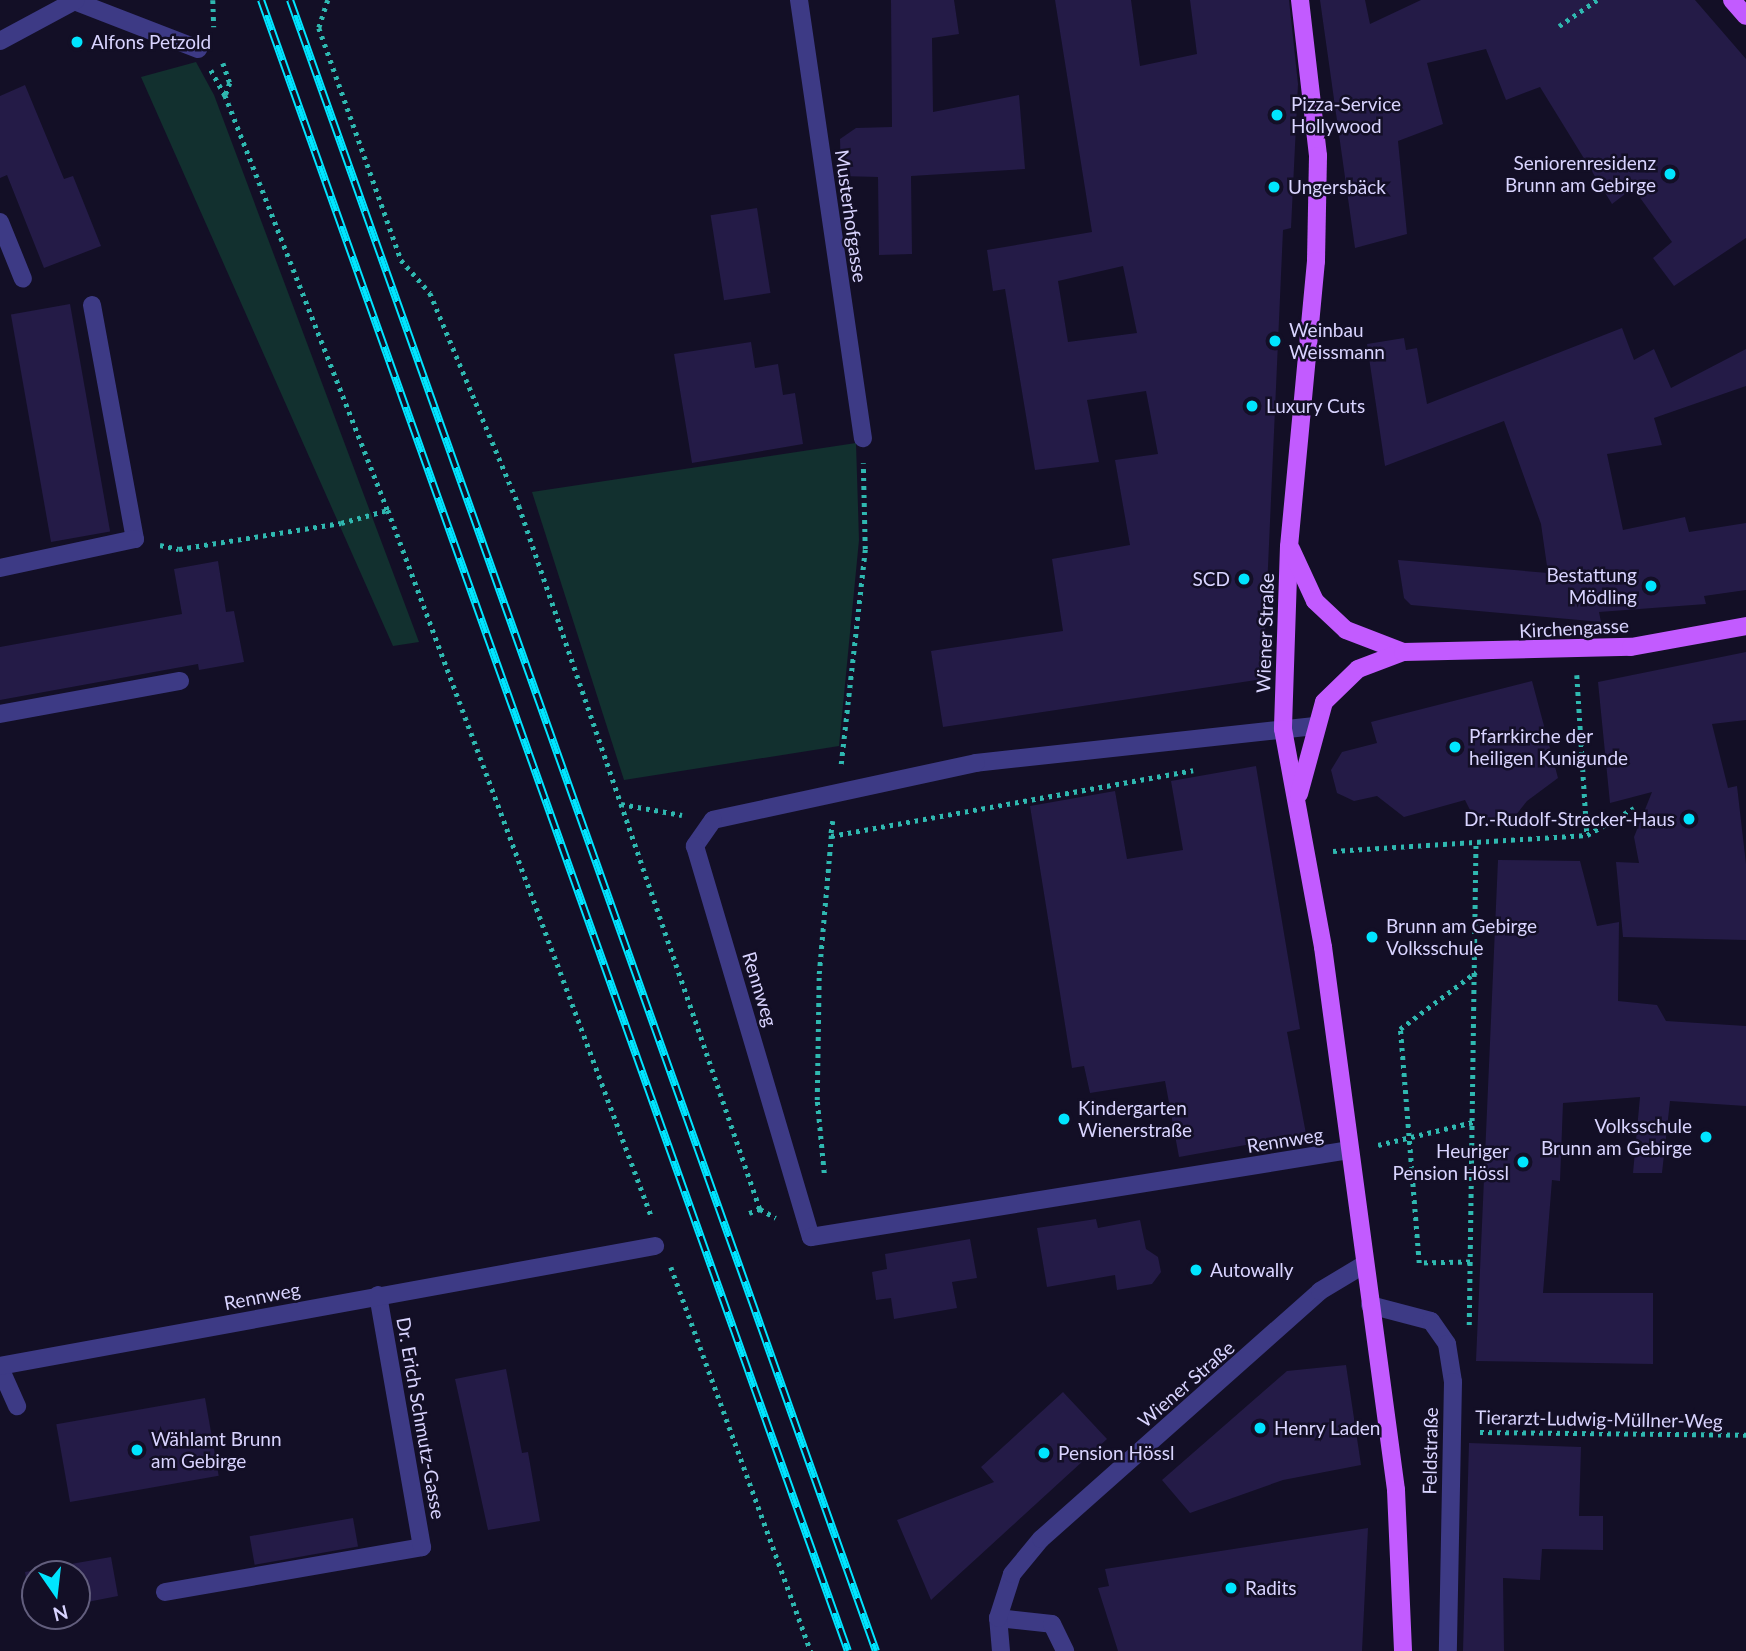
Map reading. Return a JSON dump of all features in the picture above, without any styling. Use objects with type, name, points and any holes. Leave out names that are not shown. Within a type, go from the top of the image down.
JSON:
[{"type":"main road","name":"Wiener Straße","points":[[1300,0],[1318,156],[1317,247],[1289,546],[1283,729],[1323,947],[1396,1490],[1404,1651]]},
{"type":"main road","points":[[1732,0],[1746,16]]},
{"type":"main road","name":"Kirchengasse","points":[[1289,546],[1315,601],[1346,630],[1403,652]]},
{"type":"main road","name":"Kirchengasse","points":[[1297,804],[1315,726],[1324,702],[1358,669],[1403,652],[1575,651],[1631,647],[1746,626]]},
{"type":"street","name":"Musterhofgasse","points":[[799,0],[863,438]]},
{"type":"street","points":[[0,41],[77,1],[198,49]]},
{"type":"street","points":[[0,222],[23,279]]},
{"type":"street","points":[[0,568],[135,539],[92,305]]},
{"type":"street","points":[[0,714],[180,681]]},
{"type":"street","points":[[713,820],[976,763],[1315,726]]},
{"type":"street","name":"Rennweg","points":[[713,820],[695,846],[811,1237],[1350,1150]]},
{"type":"street","name":"Rennweg","points":[[0,1367],[378,1295],[655,1246]]},
{"type":"street","name":"Wiener Straße","points":[[999,1618],[1012,1574],[1041,1539],[1320,1292],[1365,1264]]},
{"type":"street","name":"Dr. Erich Schmutz-Gasse","points":[[166,1592],[422,1547],[378,1295]]},
{"type":"street","name":"Feldstraße","points":[[1370,1306],[1431,1321],[1447,1344],[1453,1382],[1448,1651]]},
{"type":"street","points":[[0,1367],[17,1406]]},
{"type":"street","points":[[1002,1651],[999,1618],[1052,1624],[1065,1651]]},
{"type":"path","points":[[213,0],[215,38]]},
{"type":"path","points":[[328,0],[318,28],[401,260],[430,293],[519,506],[760,1209]]},
{"type":"path","points":[[1559,26],[1597,0]]},
{"type":"path","points":[[198,49],[225,95],[388,510],[647,1203],[655,1246],[675,1272],[810,1651]]},
{"type":"path","points":[[824,1177],[817,1100],[819,974],[831,836],[865,549],[863,438]]},
{"type":"path","points":[[135,539],[179,549],[341,523],[388,510]]},
{"type":"path","points":[[1575,651],[1587,835]]},
{"type":"path","points":[[831,836],[1205,768]]},
{"type":"path","points":[[621,803],[713,820]]},
{"type":"path","points":[[1305,852],[1587,835],[1634,808]]},
{"type":"path","points":[[1469,1340],[1477,971],[1476,843]]},
{"type":"path","points":[[1470,1262],[1419,1263],[1400,1029],[1477,971]]},
{"type":"path","points":[[1350,1150],[1473,1122]]},
{"type":"path","name":"Tierarzt-Ludwig-Müllner-Weg","points":[[1451,1431],[1647,1437],[1746,1435]]},
{"type":"green space","points":[[196,62],[214,95],[419,642],[393,646],[141,77]]},
{"type":"green space","points":[[856,443],[859,540],[839,746],[624,780],[532,492]]},
{"type":"building","points":[[891,0],[954,0],[959,34],[932,38],[933,112],[1019,95],[1025,169],[911,176],[912,254],[879,255],[878,177],[841,176],[840,139],[856,128],[892,127]]},
{"type":"building","points":[[1055,0],[1131,0],[1140,66],[1197,54],[1190,0],[1289,0],[1298,84],[1291,228],[1283,230],[1263,679],[943,727],[931,651],[1063,631],[1052,559],[1130,545],[1115,460],[1158,454],[1146,391],[1087,400],[1099,462],[1035,470],[1005,289],[993,291],[987,250],[1092,232]],"holes":[[[1123,266],[1137,333],[1068,342],[1058,281]]]},
{"type":"building","points":[[1320,0],[1365,0],[1370,24],[1421,0],[1695,0],[1746,59],[1746,238],[1674,286],[1653,258],[1672,242],[1633,188],[1612,204],[1540,87],[1506,100],[1486,49],[1427,63],[1443,124],[1398,141],[1407,234],[1355,248]]},
{"type":"building","points":[[25,85],[64,179],[73,176],[101,246],[44,268],[7,175],[0,178],[0,96]]},
{"type":"building","points":[[757,208],[770,293],[724,300],[711,215]]},
{"type":"building","points":[[70,304],[110,531],[51,542],[11,314]]},
{"type":"building","points":[[1622,328],[1634,360],[1654,349],[1671,388],[1746,349],[1746,386],[1654,418],[1662,445],[1607,454],[1623,530],[1685,517],[1689,532],[1746,523],[1746,590],[1704,596],[1706,604],[1599,612],[1601,622],[1411,605],[1404,598],[1398,560],[1548,573],[1541,524],[1504,421],[1385,466],[1367,344],[1404,338],[1406,350],[1417,348],[1427,404]]},
{"type":"building","points":[[751,342],[755,368],[778,364],[783,395],[795,393],[803,444],[692,463],[674,354]]},
{"type":"building","points":[[218,561],[226,612],[234,611],[244,662],[199,670],[198,664],[0,700],[0,647],[182,614],[174,569]]},
{"type":"building","points":[[1746,652],[1746,720],[1712,724],[1728,788],[1737,786],[1746,864],[1746,940],[1623,937],[1616,862],[1639,863],[1634,837],[1652,792],[1610,803],[1598,682]]},
{"type":"building","name":"Pfarrkirche der heiligen Kunigunde","points":[[1532,681],[1558,778],[1527,801],[1508,825],[1473,816],[1465,800],[1404,817],[1377,796],[1354,801],[1337,793],[1331,770],[1342,752],[1377,743],[1371,722]]},
{"type":"building","points":[[1256,766],[1300,1029],[1287,1032],[1306,1134],[1179,1157],[1165,1081],[1090,1093],[1084,1066],[1072,1068],[1030,806],[1115,791],[1127,859],[1183,850],[1171,781]]},
{"type":"building","points":[[1498,860],[1580,861],[1597,926],[1619,922],[1618,1001],[1657,1005],[1666,1021],[1746,1026],[1746,1106],[1670,1101],[1662,1173],[1633,1173],[1640,1097],[1563,1103],[1560,1181],[1552,1180],[1543,1293],[1653,1293],[1653,1364],[1476,1361]]},
{"type":"building","points":[[1096,1219],[1098,1228],[1140,1220],[1146,1249],[1158,1257],[1161,1272],[1152,1284],[1117,1290],[1115,1275],[1047,1287],[1037,1228]]},
{"type":"building","points":[[970,1239],[977,1278],[952,1282],[957,1308],[894,1319],[891,1298],[876,1300],[872,1272],[887,1269],[885,1254]]},
{"type":"building","points":[[1346,1365],[1361,1465],[1283,1480],[1190,1513],[1162,1480],[1287,1371]]},
{"type":"building","points":[[506,1369],[522,1453],[528,1452],[540,1521],[488,1530],[455,1379]]},
{"type":"building","points":[[1063,1392],[1107,1439],[931,1600],[897,1520],[994,1482],[981,1467]]},
{"type":"building","name":"Wählamt Brunn am Gebirge","points":[[205,1398],[219,1476],[70,1502],[56,1424]]},
{"type":"building","points":[[1469,1443],[1581,1447],[1579,1516],[1603,1516],[1603,1550],[1542,1549],[1540,1580],[1503,1578],[1504,1651],[1463,1651]]},
{"type":"building","points":[[353,1518],[358,1547],[255,1565],[250,1536]]},
{"type":"building","name":"Radits","points":[[1368,1528],[1362,1651],[1118,1651],[1098,1588],[1109,1586],[1105,1569]]},
{"type":"building","points":[[111,1557],[118,1596],[91,1601],[91,1560]]},
{"type":"railway","points":[[261,0],[848,1651]]},
{"type":"railway","points":[[290,0],[876,1651]]},
{"type":"place","name":"Alfons Petzold","points":[[77,42]]},
{"type":"place","name":"Pizza-Service Hollywood","points":[[1277,115]]},
{"type":"place","name":"Seniorenresidenz Brunn am Gebirge","points":[[1670,174]]},
{"type":"place","name":"Ungersbäck","points":[[1274,187]]},
{"type":"place","name":"Weinbau Weissmann","points":[[1275,341]]},
{"type":"place","name":"Luxury Cuts","points":[[1252,406]]},
{"type":"place","name":"SCD","points":[[1244,579]]},
{"type":"place","name":"Bestattung Mödling","points":[[1651,586]]},
{"type":"place","name":"Pfarrkirche der heiligen Kunigunde","points":[[1455,747]]},
{"type":"place","name":"Dr.-Rudolf-Strecker-Haus","points":[[1689,819]]},
{"type":"place","name":"Brunn am Gebirge Volksschule","points":[[1372,937]]},
{"type":"place","name":"Kindergarten Wienerstraße","points":[[1064,1119]]},
{"type":"place","name":"Volksschule Brunn am Gebirge","points":[[1706,1137]]},
{"type":"place","name":"Heuriger Pension Hössl","points":[[1523,1162]]},
{"type":"place","name":"Autowally","points":[[1196,1270]]},
{"type":"place","name":"Henry Laden","points":[[1260,1428]]},
{"type":"place","name":"Wählamt Brunn am Gebirge","points":[[137,1450]]},
{"type":"place","name":"Pension Hössl","points":[[1044,1453]]},
{"type":"place","name":"Radits","points":[[1231,1588]]}]
